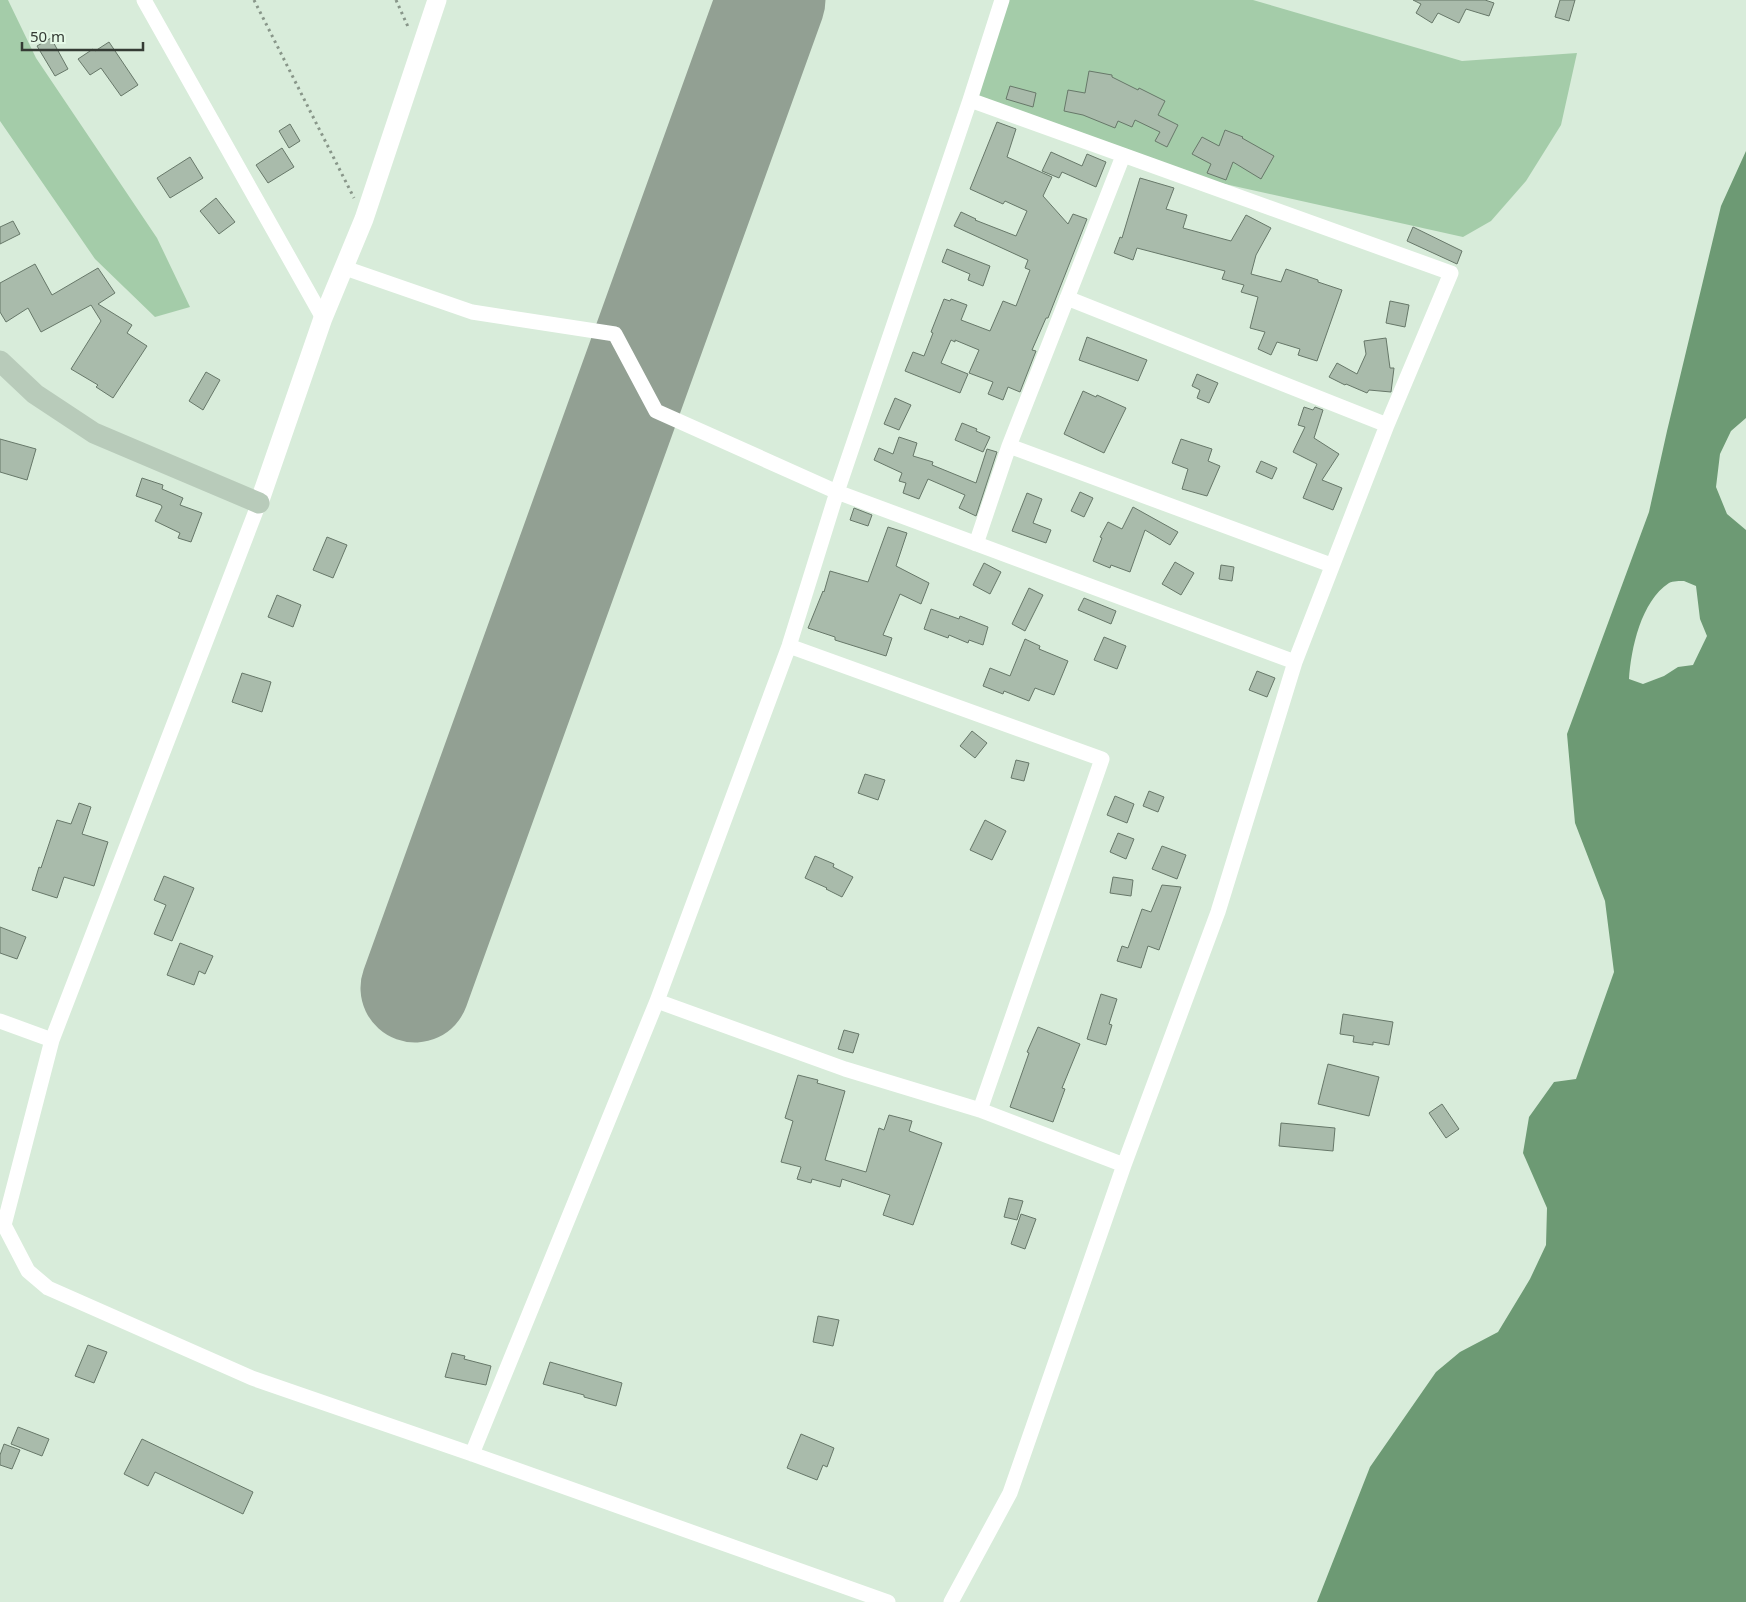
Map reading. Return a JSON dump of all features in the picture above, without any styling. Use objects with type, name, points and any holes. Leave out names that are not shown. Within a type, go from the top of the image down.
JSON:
[{"type":"main road","points":[[0,361],[35,394],[94,433],[258,503]]},
{"type":"street","points":[[144,0],[323,318]]},
{"type":"street","points":[[436,0],[364,219],[323,318],[258,503],[52,1040],[4,1225],[28,1271],[48,1288],[252,1378],[888,1602]]},
{"type":"street","points":[[472,1454],[657,1001],[789,646],[837,492],[1002,0]]},
{"type":"street","points":[[951,1602],[1010,1493],[1124,1165],[1218,912],[1295,662],[1331,565],[1387,425],[1451,273],[970,100]]},
{"type":"street","points":[[976,544],[1009,446],[1123,156]]},
{"type":"street","points":[[345,268],[472,312],[615,334],[656,410],[837,492],[1295,662]]},
{"type":"street","points":[[1067,298],[1387,425]]},
{"type":"street","points":[[1009,446],[1331,565]]},
{"type":"street","points":[[789,646],[1102,759],[980,1110]]},
{"type":"street","points":[[657,1001],[845,1069],[980,1110],[1124,1165]]},
{"type":"street","points":[[0,1022],[52,1040]]},
{"type":"path","points":[[254,0],[364,219]]},
{"type":"path","points":[[396,0],[420,50]]},
{"type":"shaded area","points":[[0,0],[8,0],[36,58],[157,238],[190,307],[155,317],[95,259],[0,121]]},
{"type":"shaded area","points":[[1002,0],[1253,0],[1462,61],[1577,53],[1561,125],[1526,181],[1491,221],[1463,237],[1207,180],[975,96]]},
{"type":"shaded area","points":[[1746,151],[1746,418],[1731,431],[1720,454],[1716,487],[1727,514],[1746,530],[1746,1602],[1317,1602],[1370,1467],[1436,1372],[1460,1352],[1498,1332],[1530,1279],[1546,1245],[1547,1208],[1523,1153],[1529,1117],[1554,1082],[1576,1079],[1614,972],[1605,901],[1575,823],[1567,734],[1649,512],[1721,206]],"holes":[[[1684,581],[1696,586],[1700,619],[1707,636],[1693,665],[1678,667],[1664,676],[1643,684],[1629,679],[1635,640],[1639,626],[1651,601],[1659,591],[1671,582]]]},
{"type":"building","points":[[1413,0],[1485,0],[1494,3],[1489,16],[1466,9],[1459,23],[1438,13],[1432,23],[1416,13],[1421,4]]},
{"type":"building","points":[[1560,0],[1575,0],[1569,21],[1555,17]]},
{"type":"building","points":[[51,38],[68,69],[55,76],[37,46]]},
{"type":"building","points":[[109,42],[138,85],[121,96],[101,68],[90,75],[78,59],[93,49],[95,51]]},
{"type":"building","points":[[1089,71],[1112,75],[1112,77],[1138,90],[1139,88],[1165,101],[1158,115],[1178,125],[1167,147],[1155,141],[1160,132],[1135,120],[1132,127],[1118,121],[1115,128],[1083,115],[1064,111],[1068,90],[1085,93]]},
{"type":"building","points":[[1010,86],[1036,93],[1033,107],[1006,99]]},
{"type":"building","points":[[997,122],[1016,129],[1007,157],[1052,177],[1043,196],[1068,224],[1073,214],[1087,219],[1048,318],[1046,318],[1032,350],[1036,351],[1020,392],[1008,387],[1003,400],[988,394],[993,382],[969,373],[979,350],[955,340],[955,342],[951,340],[941,363],[968,374],[960,393],[905,371],[913,352],[924,356],[944,299],[950,301],[951,299],[967,305],[961,320],[990,331],[1003,301],[1016,306],[1030,270],[1025,268],[1028,260],[954,226],[961,212],[975,220],[1016,236],[1027,211],[1005,201],[1003,204],[970,189]]},
{"type":"building","points":[[290,124],[300,141],[289,148],[279,131]]},
{"type":"building","points":[[1225,130],[1243,137],[1274,156],[1261,179],[1233,162],[1226,180],[1207,173],[1211,164],[1192,154],[1202,137],[1219,146]]},
{"type":"building","points":[[282,148],[294,167],[268,183],[256,165]]},
{"type":"building","points":[[1051,152],[1082,166],[1087,154],[1106,162],[1096,187],[1062,172],[1059,178],[1042,171]]},
{"type":"building","points":[[190,157],[203,178],[170,198],[157,178]]},
{"type":"building","points":[[1140,178],[1174,188],[1166,209],[1187,215],[1183,228],[1231,241],[1246,215],[1271,228],[1256,255],[1251,274],[1281,282],[1286,269],[1342,290],[1317,361],[1298,355],[1300,349],[1277,342],[1271,355],[1258,349],[1265,332],[1250,328],[1258,297],[1241,292],[1244,285],[1222,279],[1225,271],[1137,248],[1133,260],[1114,253],[1120,237],[1122,238]]},
{"type":"building","points":[[216,198],[235,222],[219,234],[200,211]]},
{"type":"building","points":[[13,221],[20,234],[0,244],[0,227]]},
{"type":"building","points":[[1413,227],[1462,251],[1457,264],[1407,241]]},
{"type":"building","points":[[947,249],[990,266],[983,286],[968,280],[970,274],[942,262]]},
{"type":"building","points":[[35,264],[52,295],[98,268],[115,293],[98,304],[132,325],[127,333],[147,346],[113,398],[96,387],[98,385],[71,369],[101,321],[91,305],[41,332],[28,308],[6,322],[0,312],[0,283]]},
{"type":"building","points":[[1390,301],[1409,305],[1405,327],[1386,323]]},
{"type":"building","points":[[1087,337],[1147,360],[1138,381],[1079,360]]},
{"type":"building","points":[[1386,338],[1390,368],[1394,368],[1391,392],[1369,390],[1367,393],[1329,377],[1337,363],[1357,374],[1366,354],[1364,341]]},
{"type":"building","points":[[206,372],[220,380],[203,410],[189,401]]},
{"type":"building","points":[[1197,374],[1218,383],[1209,403],[1197,398],[1200,390],[1192,386]]},
{"type":"building","points":[[1083,391],[1126,408],[1104,453],[1064,434]]},
{"type":"building","points":[[895,398],[911,405],[899,430],[884,424]]},
{"type":"building","points":[[1304,407],[1313,410],[1315,407],[1323,410],[1314,438],[1339,454],[1322,480],[1342,488],[1333,510],[1303,498],[1317,464],[1293,452],[1305,427],[1298,425]]},
{"type":"building","points":[[962,423],[990,437],[983,452],[955,440]]},
{"type":"building","points":[[899,437],[917,443],[913,456],[933,462],[932,465],[976,483],[987,449],[997,452],[976,516],[959,508],[965,495],[928,479],[919,499],[903,493],[906,483],[899,481],[902,473],[874,460],[879,448],[893,454]]},
{"type":"building","points":[[0,439],[36,449],[27,480],[0,472]]},
{"type":"building","points":[[1181,439],[1212,449],[1208,461],[1220,466],[1207,496],[1182,489],[1188,469],[1172,463]]},
{"type":"building","points":[[1261,461],[1277,468],[1272,479],[1256,472]]},
{"type":"building","points":[[142,478],[163,485],[162,489],[183,498],[180,505],[202,513],[191,542],[178,538],[180,533],[155,521],[162,507],[161,505],[136,496]]},
{"type":"building","points":[[1080,492],[1093,498],[1084,517],[1071,511]]},
{"type":"building","points":[[1027,493],[1042,499],[1033,523],[1051,530],[1046,543],[1012,531]]},
{"type":"building","points":[[1133,507],[1178,532],[1170,545],[1145,530],[1130,572],[1111,565],[1110,568],[1093,561],[1102,538],[1100,537],[1108,522],[1122,529]]},
{"type":"building","points":[[854,508],[872,515],[868,526],[850,520]]},
{"type":"building","points":[[888,527],[907,533],[896,566],[929,583],[921,604],[900,594],[883,635],[892,638],[886,656],[835,640],[835,637],[808,628],[824,592],[830,571],[868,582]]},
{"type":"building","points":[[327,537],[347,545],[333,578],[313,570]]},
{"type":"building","points":[[1175,562],[1194,573],[1181,595],[1162,584]]},
{"type":"building","points":[[984,563],[1001,572],[990,594],[973,585]]},
{"type":"building","points":[[1221,565],[1234,567],[1232,581],[1219,579]]},
{"type":"building","points":[[1029,588],[1043,595],[1025,631],[1012,624]]},
{"type":"building","points":[[277,595],[301,605],[293,627],[268,617]]},
{"type":"building","points":[[1084,598],[1116,611],[1111,624],[1078,610]]},
{"type":"building","points":[[931,609],[959,619],[960,616],[988,627],[983,645],[969,640],[968,643],[949,635],[948,638],[924,629]]},
{"type":"building","points":[[1104,637],[1126,646],[1117,669],[1094,660]]},
{"type":"building","points":[[1025,639],[1040,646],[1039,649],[1068,661],[1054,695],[1035,688],[1029,701],[1004,691],[1003,694],[983,686],[990,668],[1010,676]]},
{"type":"building","points":[[1257,671],[1275,678],[1267,697],[1249,690]]},
{"type":"building","points":[[242,673],[271,682],[262,712],[232,702]]},
{"type":"building","points":[[972,731],[987,743],[975,758],[960,746]]},
{"type":"building","points":[[1016,760],[1029,763],[1024,781],[1011,778]]},
{"type":"building","points":[[865,774],[885,780],[878,800],[858,793]]},
{"type":"building","points":[[1149,791],[1164,797],[1158,812],[1143,806]]},
{"type":"building","points":[[1115,796],[1134,804],[1127,823],[1107,815]]},
{"type":"building","points":[[79,803],[91,807],[82,834],[108,842],[94,886],[64,877],[57,898],[32,890],[57,820],[71,824]]},
{"type":"building","points":[[985,820],[1006,831],[992,860],[970,850]]},
{"type":"building","points":[[1118,833],[1134,839],[1126,859],[1110,852]]},
{"type":"building","points":[[1162,846],[1186,855],[1177,879],[1152,869]]},
{"type":"building","points":[[815,856],[834,864],[833,867],[853,877],[842,897],[805,878]]},
{"type":"building","points":[[164,876],[194,888],[172,941],[154,934],[166,905],[154,900]]},
{"type":"building","points":[[1113,877],[1133,880],[1131,896],[1110,893]]},
{"type":"building","points":[[1162,885],[1181,887],[1159,950],[1148,946],[1141,968],[1117,961],[1122,946],[1128,948],[1142,909],[1151,912]]},
{"type":"building","points":[[0,927],[26,937],[17,959],[0,953]]},
{"type":"building","points":[[180,943],[213,956],[205,974],[199,971],[194,985],[167,975]]},
{"type":"building","points":[[1101,994],[1117,999],[1109,1024],[1112,1025],[1106,1045],[1087,1039]]},
{"type":"building","points":[[1343,1014],[1393,1022],[1389,1045],[1373,1042],[1373,1045],[1353,1042],[1354,1036],[1340,1034]]},
{"type":"building","points":[[1038,1027],[1080,1044],[1062,1088],[1065,1089],[1053,1122],[1010,1107],[1029,1053],[1027,1052]]},
{"type":"building","points":[[844,1030],[859,1034],[853,1053],[838,1049]]},
{"type":"building","points":[[1328,1064],[1379,1077],[1369,1116],[1318,1104]]},
{"type":"building","points":[[798,1075],[818,1080],[817,1083],[845,1091],[825,1160],[866,1172],[879,1128],[884,1130],[889,1115],[912,1121],[909,1131],[942,1143],[913,1225],[883,1215],[890,1195],[842,1179],[840,1187],[812,1179],[811,1183],[797,1179],[801,1167],[781,1162],[793,1121],[785,1118]]},
{"type":"building","points":[[1442,1104],[1459,1129],[1446,1138],[1429,1113]]},
{"type":"building","points":[[1281,1123],[1335,1128],[1333,1151],[1279,1146]]},
{"type":"building","points":[[1009,1198],[1023,1201],[1017,1220],[1004,1217]]},
{"type":"building","points":[[1021,1214],[1036,1219],[1025,1249],[1011,1244]]},
{"type":"building","points":[[818,1316],[839,1320],[833,1346],[813,1342]]},
{"type":"building","points":[[88,1345],[107,1352],[94,1383],[75,1376]]},
{"type":"building","points":[[452,1353],[465,1356],[464,1359],[491,1366],[486,1385],[445,1377]]},
{"type":"building","points":[[550,1362],[622,1383],[616,1406],[543,1384]]},
{"type":"building","points":[[18,1427],[49,1439],[42,1456],[11,1444]]},
{"type":"building","points":[[801,1434],[834,1448],[827,1467],[823,1465],[817,1480],[787,1468]]},
{"type":"building","points":[[142,1439],[253,1492],[243,1514],[155,1472],[148,1486],[124,1474]]},
{"type":"building","points":[[4,1444],[20,1450],[12,1469],[0,1465],[0,1455]]},
{"type":"runway","points":[[415,988],[771,0]]}]
